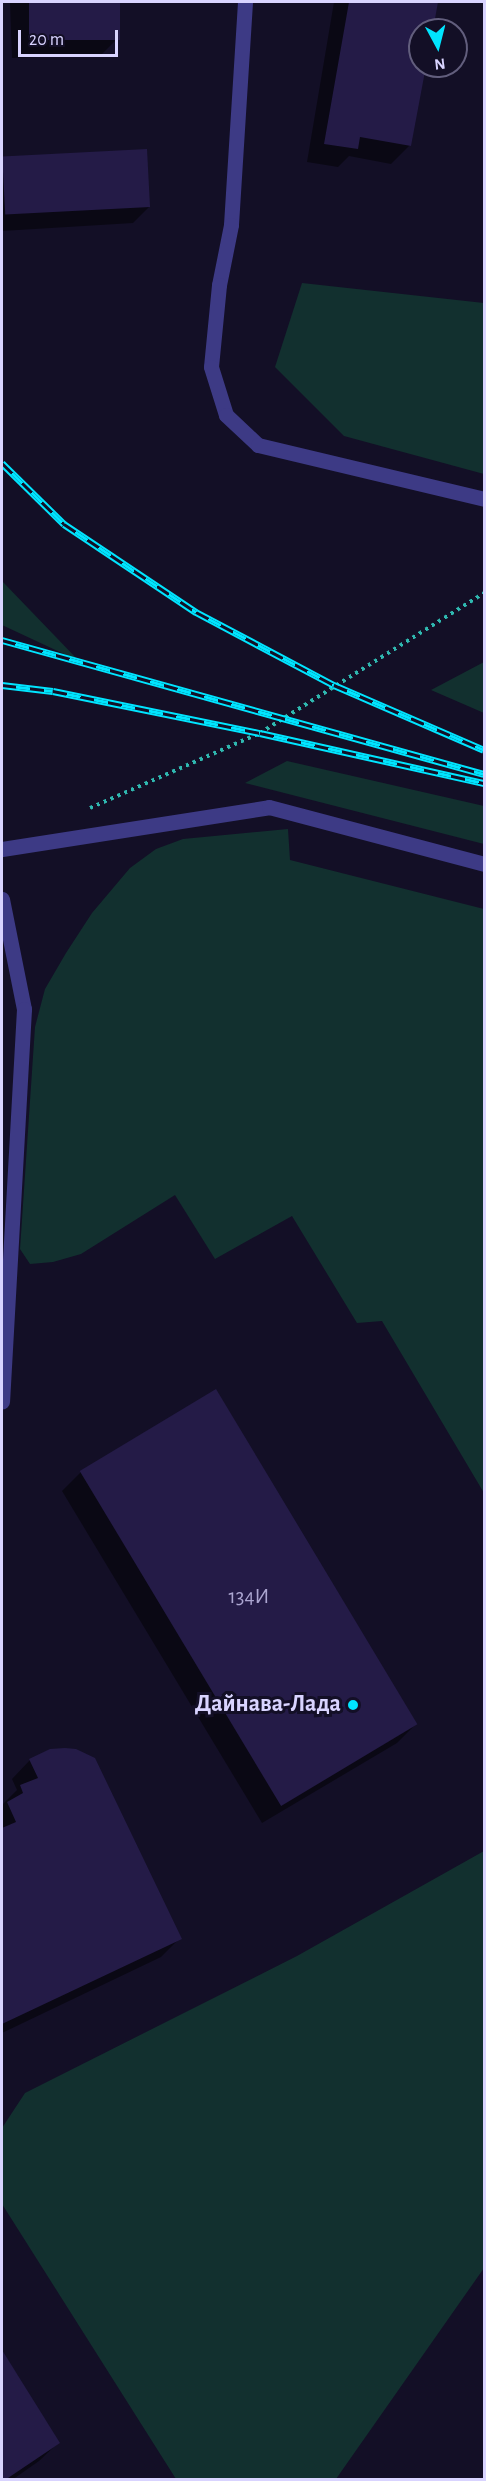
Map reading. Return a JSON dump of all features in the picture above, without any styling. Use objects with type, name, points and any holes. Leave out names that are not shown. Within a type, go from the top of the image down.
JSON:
[{"type":"lane","points":[[245,2],[231,225],[219,285],[211,367],[226,415],[258,445],[484,499]]},
{"type":"lane","points":[[2,849],[269,807],[484,864]]},
{"type":"lane","points":[[2,899],[24,1008],[2,1401]]},
{"type":"path","points":[[88,809],[260,733],[484,593]]},
{"type":"green space","points":[[302,283],[484,303],[484,474],[344,436],[275,367]]},
{"type":"green space","points":[[2,581],[79,661],[2,625]]},
{"type":"green space","points":[[484,662],[484,713],[431,690]]},
{"type":"green space","points":[[287,761],[484,806],[484,844],[245,783]]},
{"type":"green space","points":[[288,829],[290,860],[484,909],[484,1493],[382,1321],[357,1323],[292,1216],[215,1259],[175,1195],[81,1254],[53,1262],[30,1264],[20,1249],[35,1027],[45,989],[66,953],[92,913],[130,868],[156,849],[183,839]]},
{"type":"green space","points":[[484,1851],[484,2268],[336,2479],[176,2479],[2,2204],[2,2128],[25,2093],[297,1956]]},
{"type":"building","points":[[29,2],[120,2],[120,40],[29,40]]},
{"type":"building","points":[[349,2],[438,2],[435,18],[408,18],[408,78],[424,78],[411,146],[360,137],[358,149],[324,144]]},
{"type":"building","points":[[147,149],[150,207],[5,215],[2,157]]},
{"type":"building","points":[[216,1389],[417,1724],[281,1806],[80,1471]]},
{"type":"building","points":[[50,1749],[76,1749],[95,1758],[182,1939],[2,2024],[2,1828],[16,1822],[7,1802],[23,1793],[20,1785],[38,1778],[29,1759]]},
{"type":"building","points":[[2,2350],[60,2443],[5,2480],[2,2480]]},
{"type":"railway","points":[[2,463],[64,524],[196,612],[334,685],[484,750]]},
{"type":"railway","points":[[2,640],[484,774]]},
{"type":"railway","points":[[2,685],[53,691],[260,733],[484,783]]},
{"type":"place","name":"Дайнава-Лада","points":[[353,1705]]}]
